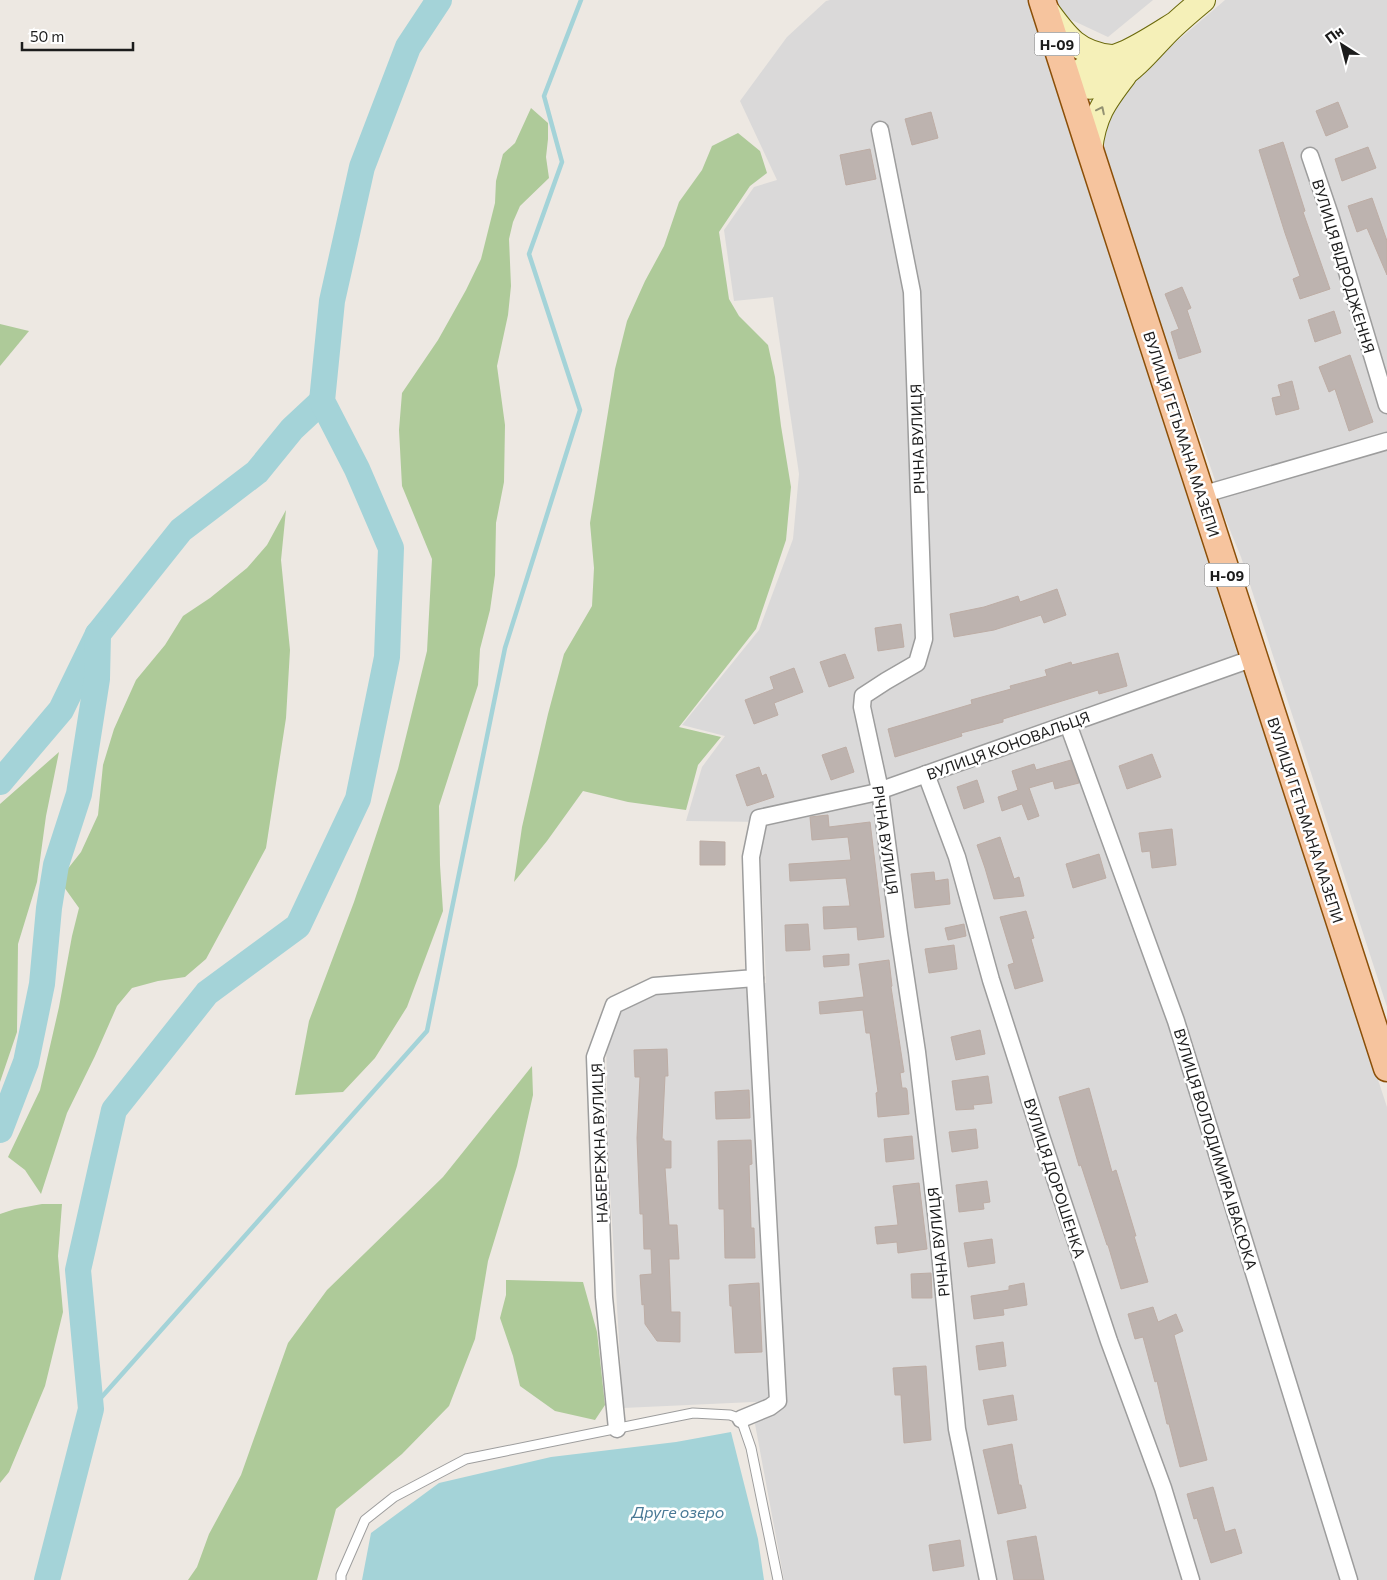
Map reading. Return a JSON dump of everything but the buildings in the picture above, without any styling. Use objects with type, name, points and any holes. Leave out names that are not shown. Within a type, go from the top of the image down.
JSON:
[{"type":"main road","points":[[1090,150],[1095,121],[1117,66],[1203,0]]},
{"type":"main road","points":[[1044,3],[1058,26],[1072,42],[1087,52],[1098,55],[1117,66]]},
{"type":"main road","name":"ВУЛИЦЯ ГЕТЬМАНА МАЗЕПИ","points":[[1044,3],[1387,1068]]},
{"type":"main road","points":[[1068,82],[1085,67],[1117,66]]},
{"type":"street","name":"РІЧНА ВУЛИЦЯ","points":[[880,130],[912,292],[924,639],[917,663],[886,680],[863,696],[862,707],[880,790],[917,1052],[937,1222],[957,1429],[988,1580]]},
{"type":"street","name":"ВУЛИЦЯ ВІДРОДЖЕННЯ","points":[[1310,156],[1330,215],[1387,405]]},
{"type":"street","points":[[1201,495],[1387,441]]},
{"type":"street","name":"ВУЛИЦЯ КОНОВАЛЬЦЯ","points":[[755,978],[751,857],[759,818],[880,790],[1254,658]]},
{"type":"street","name":"ВУЛИЦЯ ВОЛОДИМИРА ІВАСЮКА","points":[[1068,724],[1176,1021],[1349,1580]]},
{"type":"street","name":"ВУЛИЦЯ ДОРОШЕНКА","points":[[926,774],[957,857],[990,980],[1042,1139],[1109,1341],[1162,1488],[1191,1580]]},
{"type":"street","points":[[741,1419],[770,1407],[778,1401],[755,978]]},
{"type":"street","name":"НАБЕРЕЖНА ВУЛИЦЯ","points":[[617,1429],[604,1297],[595,1057],[614,1005],[654,986],[755,978]]},
{"type":"lane","points":[[340,1580],[366,1520],[394,1497],[466,1459],[693,1413],[730,1415],[741,1419],[751,1448],[778,1580]]},
{"type":"shaded area","points":[[1028,0],[1228,625],[1387,1107],[1387,1580],[784,1580],[755,1424],[773,1401],[623,1408],[609,1172],[606,1042],[616,1009],[643,994],[766,983],[760,849],[764,822],[686,821],[702,767],[725,736],[682,725],[759,630],[793,539],[799,474],[773,297],[734,301],[724,230],[754,187],[777,180],[740,101],[787,37],[826,1]]},
{"type":"shaded area","points":[[1056,0],[1153,0],[1108,37],[1061,15]]},
{"type":"shaded area","points":[[1225,0],[1387,0],[1387,1007],[1241,557],[1214,491],[1215,480],[1100,153],[1102,129],[1124,93],[1155,60]]},
{"type":"green space","points":[[531,108],[548,123],[546,157],[549,178],[520,206],[513,222],[509,239],[511,286],[508,315],[497,366],[505,425],[504,482],[496,523],[495,575],[490,610],[480,649],[478,685],[439,806],[443,911],[407,1007],[375,1058],[343,1092],[295,1095],[309,1021],[354,902],[398,769],[427,651],[432,559],[402,486],[399,430],[402,393],[438,340],[481,259],[495,203],[496,181],[503,154],[515,143]]},
{"type":"green space","points":[[738,133],[760,151],[767,173],[750,186],[719,232],[729,299],[739,316],[768,345],[775,377],[791,487],[786,540],[756,629],[679,727],[721,737],[698,765],[686,810],[628,802],[583,791],[547,841],[514,882],[522,827],[564,654],[592,606],[594,568],[590,523],[615,369],[627,321],[645,281],[664,246],[679,202],[702,170],[712,146]]},
{"type":"green space","points":[[0,324],[29,331],[0,366]]},
{"type":"green space","points":[[286,510],[281,560],[290,650],[286,718],[266,848],[206,959],[185,977],[158,981],[132,988],[117,1006],[67,1113],[41,1194],[25,1170],[8,1157],[40,1090],[79,908],[59,880],[81,852],[98,815],[103,765],[114,729],[136,680],[165,645],[183,616],[210,598],[247,568],[267,545]]},
{"type":"green space","points":[[59,752],[46,816],[37,882],[18,944],[17,1032],[0,1082],[0,804]]},
{"type":"green space","points":[[532,1066],[533,1095],[517,1166],[488,1261],[475,1339],[449,1406],[402,1454],[336,1509],[317,1580],[188,1580],[197,1567],[209,1534],[241,1475],[288,1343],[327,1290],[443,1177]]},
{"type":"green space","points":[[42,1204],[62,1204],[58,1256],[63,1312],[45,1386],[9,1472],[0,1483],[0,1214]]},
{"type":"green space","points":[[506,1280],[583,1282],[597,1332],[605,1405],[595,1420],[555,1411],[520,1386],[513,1356],[500,1318],[506,1295]]},
{"type":"water","name":"Друге озеро","points":[[731,1432],[758,1539],[764,1580],[362,1580],[371,1533],[439,1483],[551,1457],[676,1442]]},
{"type":"waterway","points":[[47,1580],[91,1409],[78,1270],[114,1110],[207,993],[298,926],[358,799],[387,657],[391,548],[357,469],[322,401],[332,301],[362,167],[408,47],[439,0]]},
{"type":"waterway","points":[[91,1409],[427,1031],[505,648],[580,410],[529,254],[562,162],[544,96],[581,0]]},
{"type":"waterway","points":[[0,782],[61,710],[98,634],[181,530],[257,472],[292,429],[322,401]]},
{"type":"waterway","points":[[0,1130],[26,1062],[42,984],[49,908],[56,865],[79,794],[97,679],[98,634]]}]
